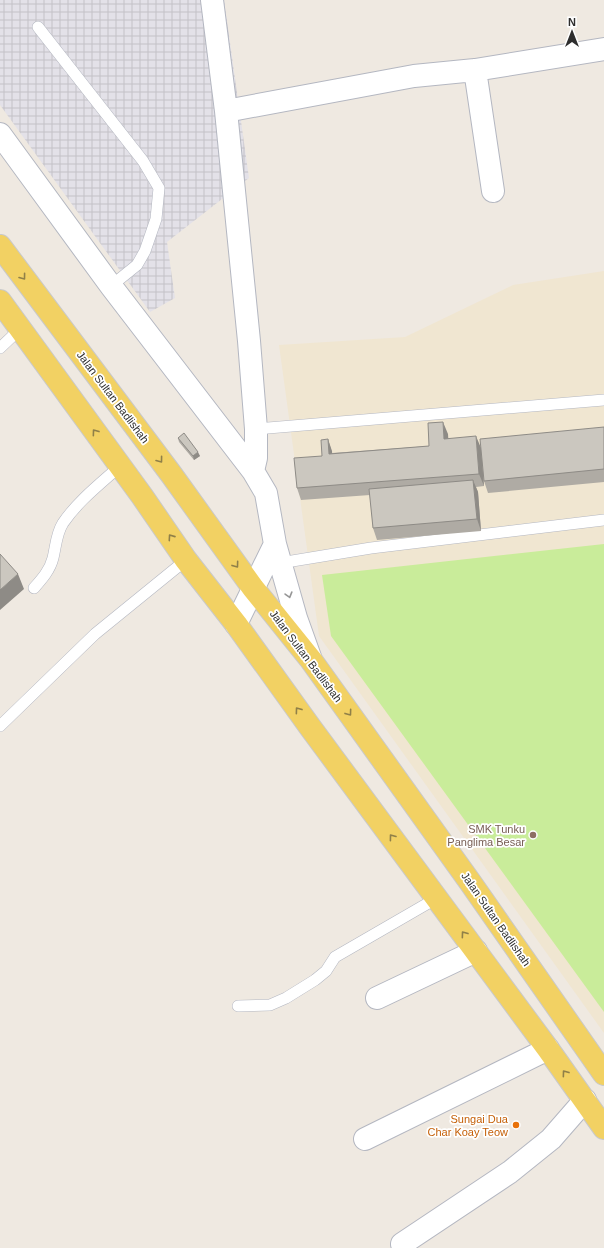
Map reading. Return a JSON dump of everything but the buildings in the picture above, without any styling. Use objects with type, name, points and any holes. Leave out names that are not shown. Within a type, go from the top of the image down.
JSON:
[{"type":"main road","name":"Jalan Sultan Badlishah","points":[[0,246],[166,468],[253,588],[311,660],[470,882],[604,1074]]},
{"type":"main road","points":[[0,301],[120,466],[186,560],[236,624],[548,1049],[604,1128]]},
{"type":"street","points":[[212,0],[226,111],[256,429],[256,458],[253,472]]},
{"type":"street","points":[[226,111],[414,76],[475,70],[604,49]]},
{"type":"street","points":[[475,70],[493,191]]},
{"type":"street","points":[[0,134],[111,286],[253,472],[266,493],[277,553],[296,618],[311,660]]},
{"type":"street","points":[[236,624],[253,588],[277,553]]},
{"type":"street","points":[[377,998],[476,951]]},
{"type":"street","points":[[365,1139],[548,1049]]},
{"type":"street","points":[[402,1244],[510,1172],[551,1139],[585,1100]]},
{"type":"lane","points":[[38,27],[143,161],[159,188],[156,219],[145,251],[137,265],[111,286]]},
{"type":"lane","points":[[0,348],[20,329]]},
{"type":"lane","points":[[256,429],[604,400]]},
{"type":"lane","points":[[34,588],[45,576],[53,559],[56,540],[63,523],[86,496],[120,466]]},
{"type":"lane","points":[[277,553],[371,548],[604,520]]},
{"type":"lane","points":[[0,726],[96,634],[186,560]]},
{"type":"lane","points":[[238,1006],[266,1005],[286,998],[316,980],[326,971],[335,957],[437,898]]},
{"type":"shaded area","points":[[0,0],[224,0],[249,178],[167,242],[175,298],[150,312],[0,105]]},
{"type":"shaded area","name":"SMK Tunku Panglima Besar","points":[[604,271],[604,1033],[319,636],[279,345],[405,337],[513,285]]},
{"type":"green space","points":[[604,544],[604,1012],[331,636],[322,575]]},
{"type":"place","name":"SMK Tunku Panglima Besar","points":[[533,835]]},
{"type":"place","name":"Sungai Dua Char Koay Teow","points":[[516,1125]]}]
